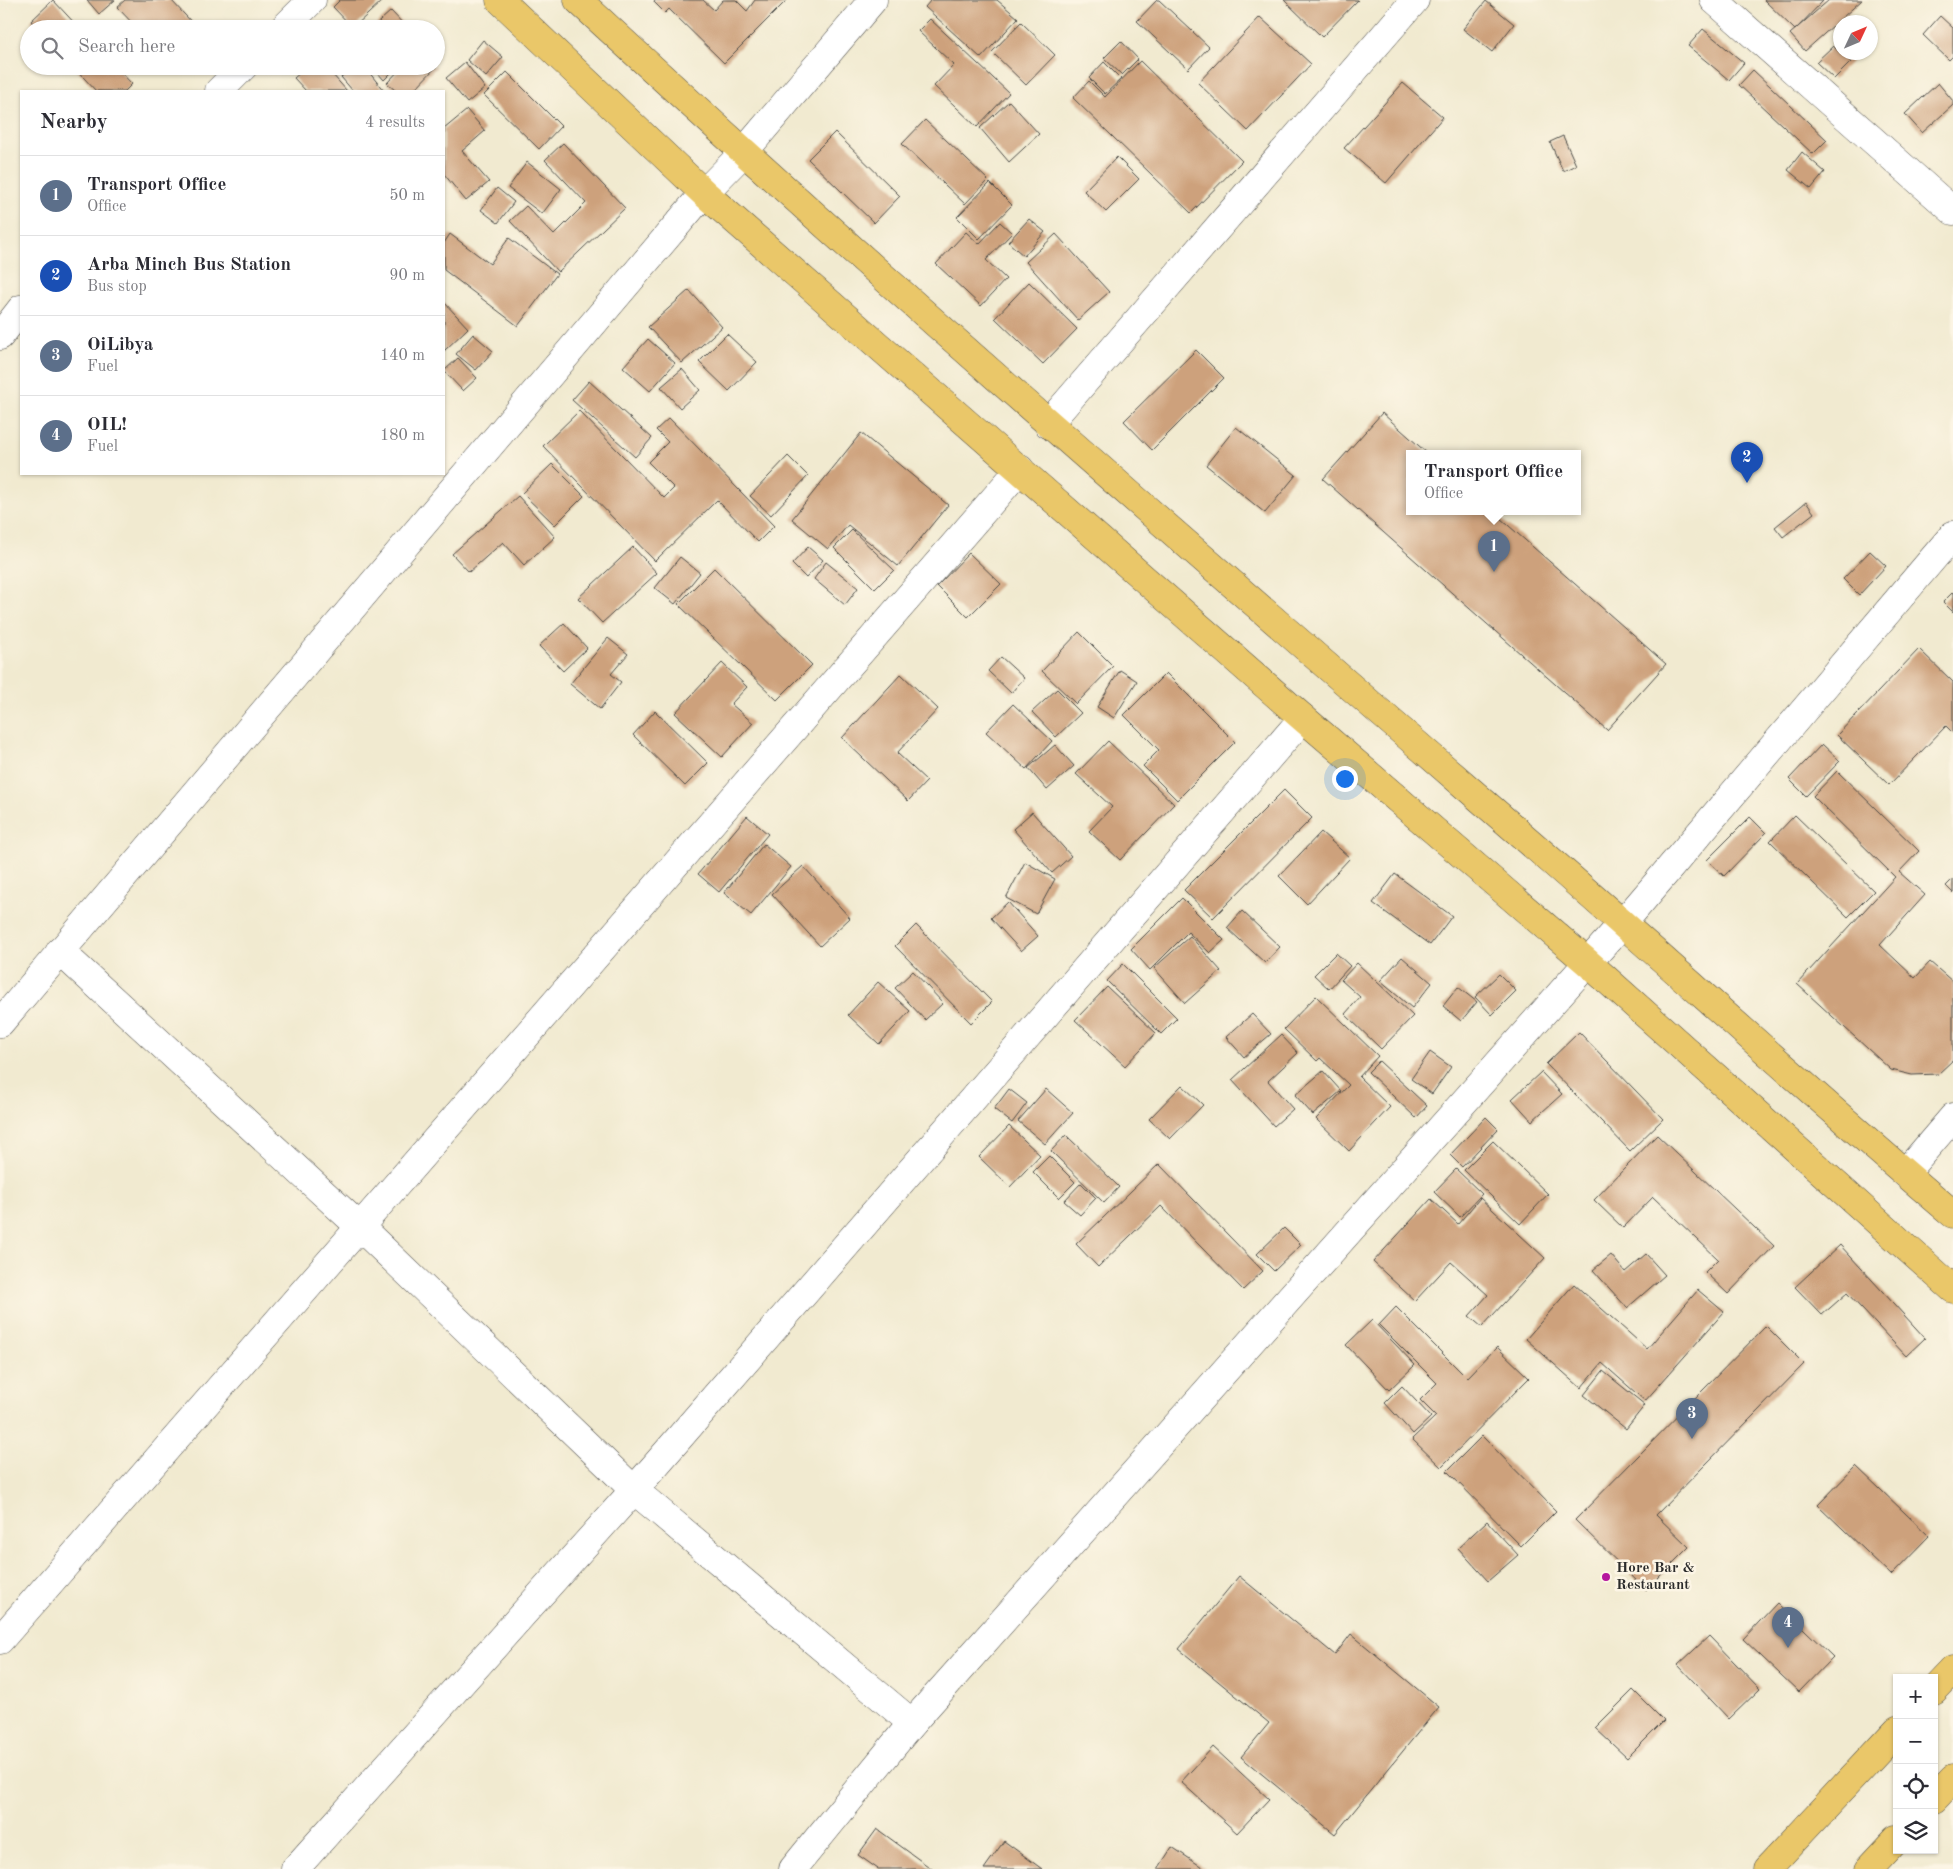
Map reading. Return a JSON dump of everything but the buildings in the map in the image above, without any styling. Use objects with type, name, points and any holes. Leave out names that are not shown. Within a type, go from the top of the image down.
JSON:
[{"type":"main road","points":[[500,0],[704,193],[1303,718],[1587,962],[1953,1289]]},
{"type":"main road","points":[[578,0],[744,153],[1048,424],[1623,923],[1953,1214]]},
{"type":"main road","points":[[1938,1686],[1953,1670]]},
{"type":"main road","points":[[1767,1869],[1893,1734]]},
{"type":"main road","points":[[1938,1795],[1953,1780]]},
{"type":"main road","points":[[1869,1869],[1893,1843]]},
{"type":"street","points":[[292,20],[312,0]]},
{"type":"street","points":[[0,1023],[704,193],[744,153],[873,0]]},
{"type":"street","points":[[1048,424],[1416,0]]},
{"type":"street","points":[[1714,0],[1953,211]]},
{"type":"street","points":[[220,90],[235,75]]},
{"type":"street","points":[[0,336],[20,310]]},
{"type":"street","points":[[0,1640],[1020,469]]},
{"type":"street","points":[[793,1869],[912,1723],[1623,923],[1953,535]]},
{"type":"street","points":[[295,1869],[634,1490],[1303,718]]},
{"type":"street","points":[[60,951],[359,1226],[634,1490],[912,1723]]},
{"type":"street","points":[[1905,1173],[1953,1117]]},
{"type":"place","name":"Arba Minch Bus Station","points":[[1747,483]]},
{"type":"place","name":"Transport Office","points":[[1494,572]]},
{"type":"place","name":"OiLibya","points":[[1692,1439]]},
{"type":"place","name":"Hore Bar & Restaurant","points":[[1606,1577]]},
{"type":"place","name":"OIL!","points":[[1788,1648]]}]
